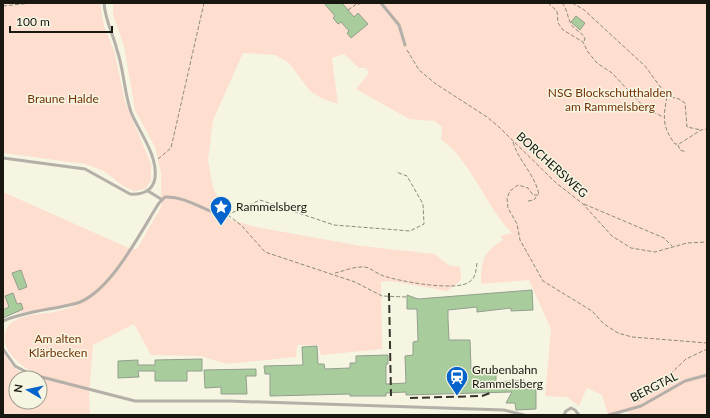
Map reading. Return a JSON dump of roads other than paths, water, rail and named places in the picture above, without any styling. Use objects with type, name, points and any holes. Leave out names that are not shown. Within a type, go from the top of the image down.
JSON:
[{"type":"lane","points":[[3,158],[85,168],[130,194],[138,194],[148,191],[152,186],[155,177],[154,164],[128,103],[118,50],[108,25],[104,3]]},
{"type":"lane","points":[[381,3],[399,25],[405,45]]},
{"type":"lane","points":[[148,191],[161,199],[170,197],[186,200],[210,212],[221,215]]},
{"type":"lane","points":[[3,321],[36,310],[75,304],[85,300],[97,291],[123,262],[161,199]]},
{"type":"lane","points":[[3,349],[16,366],[30,374],[135,402],[229,401],[504,410],[524,415]]},
{"type":"lane","name":"BERGTAL","points":[[609,415],[641,406],[685,381],[707,375]]},
{"type":"lane","points":[[564,415],[566,411],[571,408],[579,415]]},
{"type":"railway","points":[[389,293],[391,396]]},
{"type":"railway","points":[[410,398],[482,396],[490,393]]},
{"type":"place","name":"Rammelsberg","points":[[221,226]]},
{"type":"place","name":"Grubenbahn Rammelsberg","points":[[457,396]]},
{"type":"park label","name":"Braune Halde","points":[[63,99]]},
{"type":"park label","name":"NSG Blockschutthalden am Rammelsberg","points":[[610,100]]},
{"type":"park label","name":"Am alten Klärbecken","points":[[58,346]]}]
